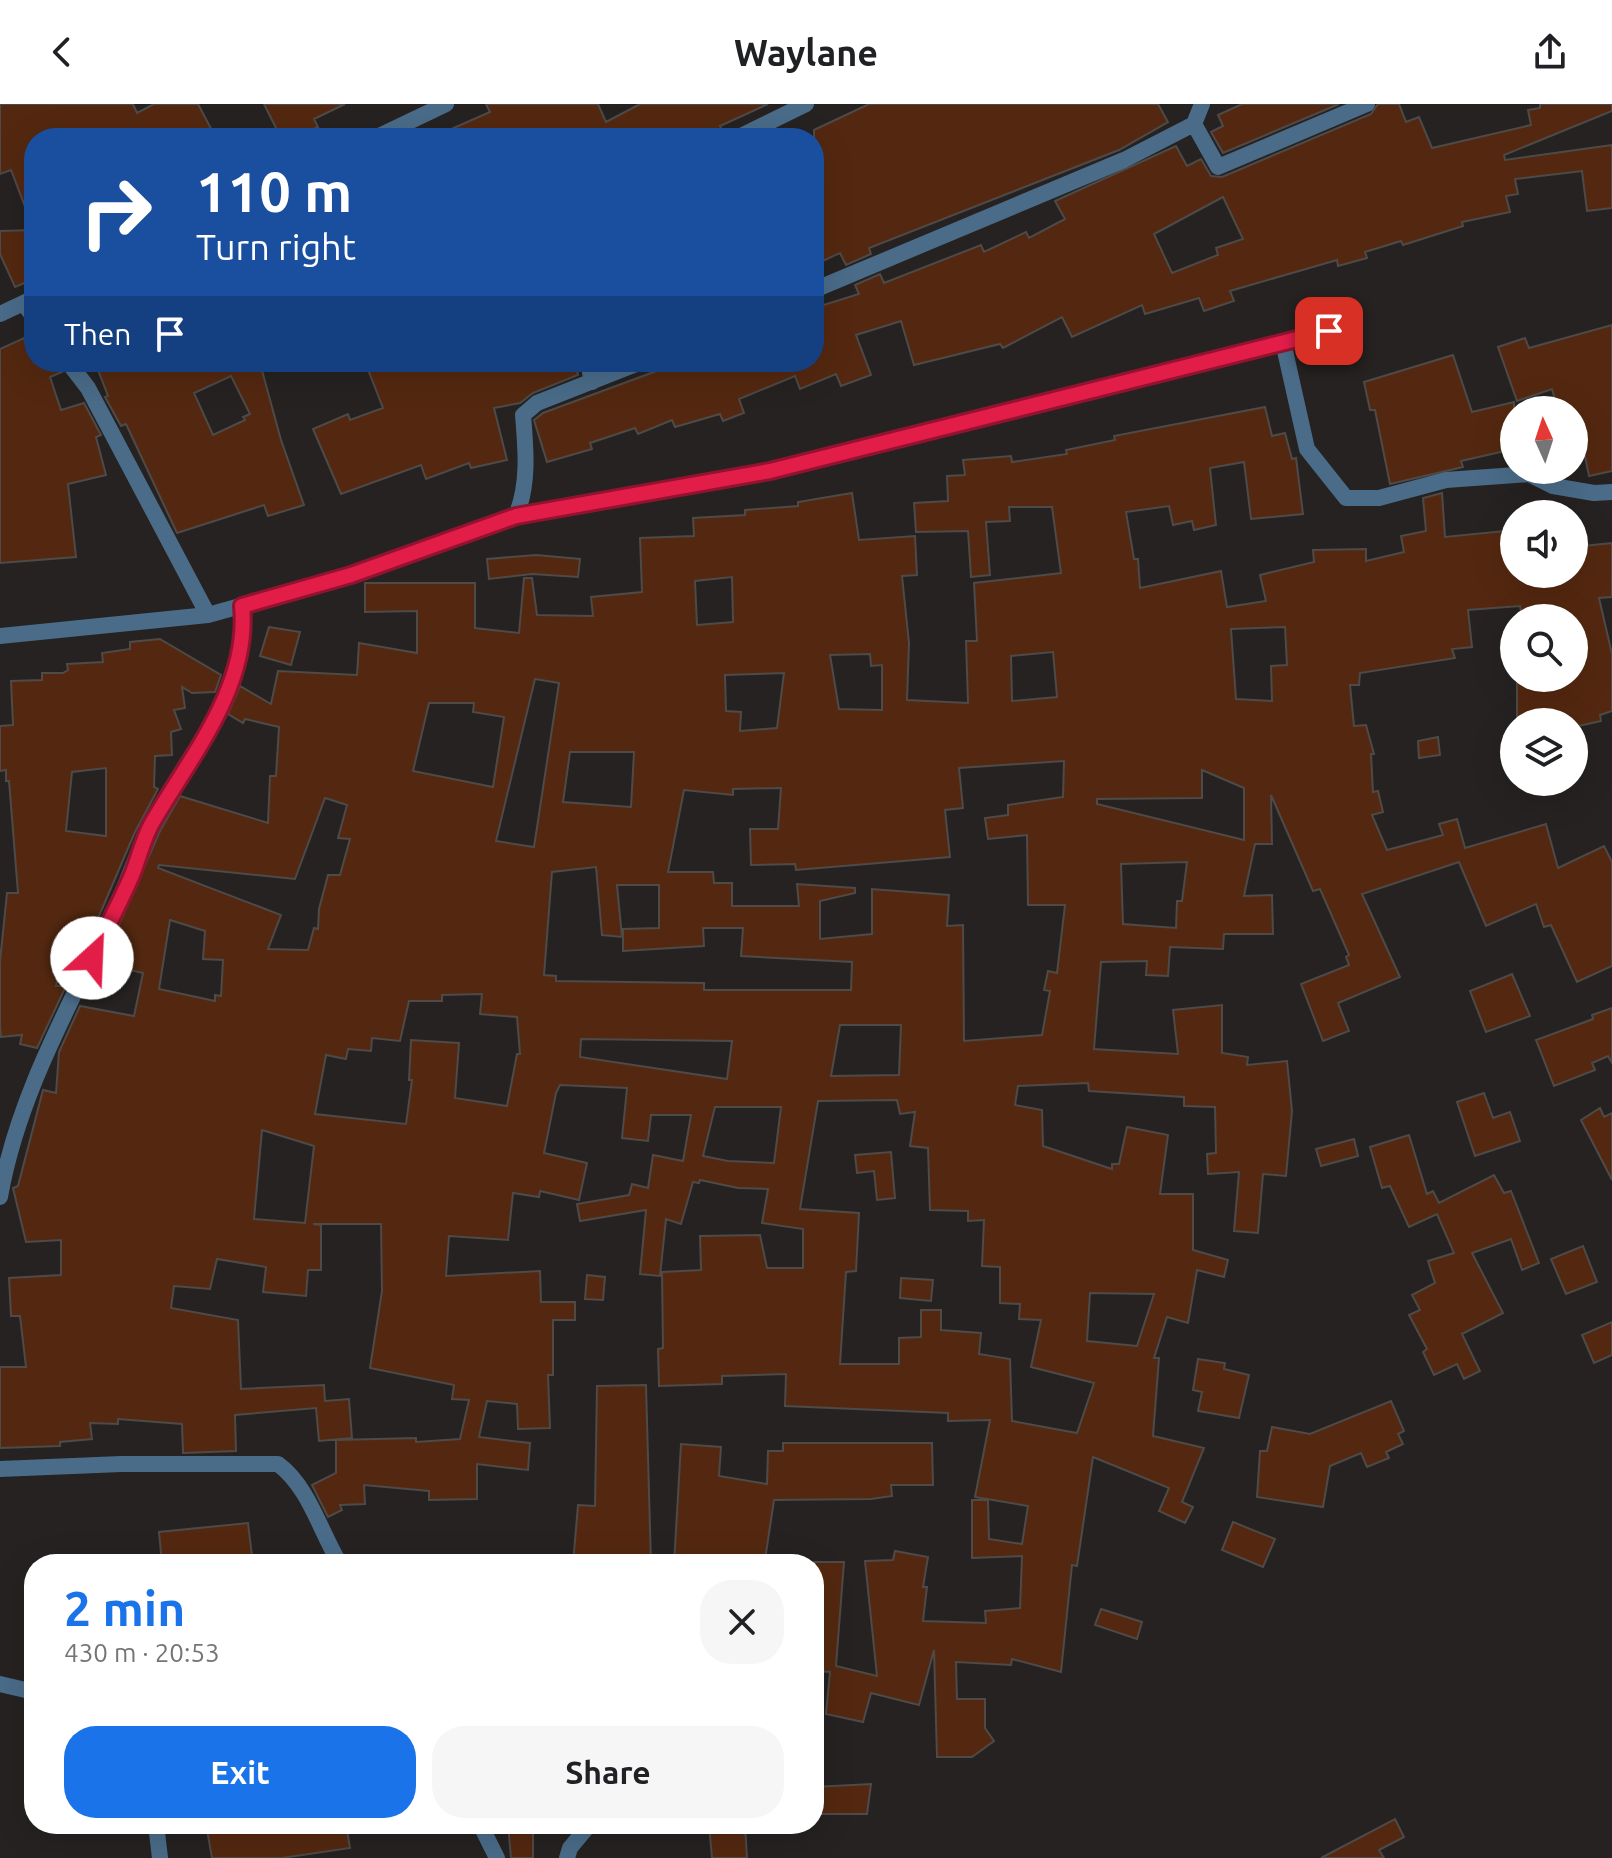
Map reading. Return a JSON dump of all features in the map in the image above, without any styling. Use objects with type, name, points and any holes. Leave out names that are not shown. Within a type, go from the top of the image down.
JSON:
[{"type":"street","points":[[396,128],[446,104]]},
{"type":"street","points":[[757,128],[806,104]]},
{"type":"street","points":[[824,286],[1124,160],[1194,124],[1202,104]]},
{"type":"street","points":[[1194,124],[1218,167],[1367,104]]},
{"type":"street","points":[[0,314],[24,303]]},
{"type":"street","points":[[0,636],[208,615],[364,571],[516,516],[770,471],[1352,325]]},
{"type":"street","points":[[1283,342],[1296,415],[1307,449],[1346,498],[1379,498],[1446,480],[1529,474],[1553,486],[1594,493],[1612,492]]},
{"type":"street","points":[[76,372],[88,388],[208,615]]},
{"type":"street","points":[[590,372],[592,382]]},
{"type":"street","points":[[516,516],[523,499],[526,470],[523,415],[537,403],[616,372]]},
{"type":"street","points":[[0,1197],[39,1069],[132,874],[150,826],[184,772],[233,681],[244,630],[242,606]]},
{"type":"street","points":[[0,1469],[121,1464],[278,1464],[297,1478],[334,1554]]},
{"type":"street","points":[[0,1684],[24,1690]]},
{"type":"street","points":[[157,1834],[160,1858]]},
{"type":"street","points":[[485,1834],[497,1858]]},
{"type":"street","points":[[567,1858],[570,1848],[582,1834]]},
{"type":"building","points":[[0,104],[133,104],[137,113],[154,104],[198,104],[211,128],[24,128],[24,204],[11,170],[0,174]]},
{"type":"building","points":[[264,104],[345,104],[314,119],[316,128],[276,128]]},
{"type":"building","points":[[486,104],[598,104],[606,122],[640,104],[768,104],[721,128],[454,128],[490,112]]},
{"type":"building","points":[[869,104],[1158,104],[1168,122],[1119,150],[869,248],[871,254],[846,265],[840,253],[824,260],[824,128],[818,128]]},
{"type":"building","points":[[1242,104],[1339,104],[1223,153],[1211,132],[1223,126],[1218,115]]},
{"type":"building","points":[[1378,104],[1399,104],[1406,122],[1419,117],[1432,148],[1531,125],[1528,110],[1540,108],[1540,104],[1612,104],[1612,111],[1504,155],[1505,160],[1612,145],[1612,208],[1587,211],[1582,171],[1515,179],[1518,194],[1506,196],[1510,212],[1462,222],[1463,226],[1403,245],[1401,241],[1365,252],[1367,258],[1338,266],[1337,260],[1230,291],[1234,301],[1204,311],[1199,298],[1145,314],[1142,305],[1072,337],[1062,317],[1003,348],[1000,344],[914,365],[901,321],[856,335],[871,375],[841,386],[836,374],[800,389],[795,376],[739,399],[744,413],[723,421],[720,414],[675,427],[672,420],[638,434],[635,428],[590,443],[592,449],[547,462],[534,420],[543,413],[654,372],[824,372],[824,305],[859,294],[855,285],[880,274],[884,283],[981,245],[984,252],[1026,232],[1029,238],[1065,219],[1055,201],[1176,146],[1187,166],[1201,159],[1211,176],[1222,177],[1371,114]],"holes":[[[1223,197],[1243,239],[1216,248],[1218,255],[1172,273],[1154,234]]]},
{"type":"building","points":[[24,230],[24,283],[15,287],[0,254],[0,231]]},
{"type":"building","points":[[1612,325],[1612,471],[1589,476],[1588,396],[1554,396],[1552,389],[1532,396],[1515,396],[1498,347],[1525,338],[1529,348]]},
{"type":"building","points":[[24,338],[24,372],[62,372],[50,377],[61,410],[84,403],[101,435],[96,437],[106,475],[68,484],[76,557],[0,563],[0,349]]},
{"type":"building","points":[[1453,355],[1472,412],[1500,405],[1500,452],[1461,461],[1463,467],[1390,484],[1375,410],[1370,410],[1364,382]]},
{"type":"building","points":[[99,372],[262,372],[281,440],[304,505],[268,516],[264,505],[177,533],[126,424],[121,426],[105,397],[108,396]],"holes":[[[231,376],[250,414],[243,417],[245,420],[213,435],[194,393]]]},
{"type":"building","points":[[369,372],[577,372],[578,375],[533,393],[520,403],[494,408],[507,460],[471,468],[469,463],[426,479],[421,465],[341,494],[313,429],[348,414],[350,420],[383,408]]},
{"type":"building","points":[[1265,407],[1272,436],[1285,433],[1292,459],[1296,458],[1303,514],[1251,519],[1244,462],[1210,468],[1216,525],[1194,530],[1192,521],[1173,525],[1169,506],[1126,512],[1134,559],[1138,559],[1140,588],[1221,571],[1227,607],[1266,601],[1260,575],[1314,562],[1313,550],[1366,549],[1366,561],[1404,552],[1401,536],[1426,531],[1423,498],[1442,493],[1445,537],[1500,531],[1500,588],[1588,588],[1588,546],[1612,543],[1612,597],[1599,598],[1612,654],[1612,711],[1600,715],[1601,721],[1588,724],[1588,708],[1517,708],[1517,692],[1588,692],[1588,604],[1500,604],[1500,608],[1468,610],[1472,647],[1452,649],[1455,658],[1360,673],[1359,685],[1350,685],[1354,726],[1366,725],[1374,754],[1371,754],[1373,792],[1378,791],[1383,812],[1372,815],[1387,850],[1443,835],[1439,824],[1457,819],[1465,848],[1546,824],[1558,868],[1604,846],[1612,862],[1612,966],[1577,982],[1551,925],[1544,927],[1536,904],[1486,926],[1459,862],[1362,894],[1400,977],[1338,1003],[1349,1031],[1323,1041],[1301,984],[1349,965],[1346,957],[1349,955],[1320,889],[1313,891],[1271,795],[1272,844],[1255,844],[1244,896],[1272,895],[1273,934],[1224,934],[1223,949],[1170,947],[1168,976],[1146,975],[1147,961],[1101,962],[1094,1049],[1178,1054],[1173,1010],[1222,1005],[1222,1053],[1248,1057],[1247,1065],[1287,1061],[1292,1111],[1286,1176],[1263,1174],[1258,1233],[1234,1231],[1239,1172],[1208,1174],[1207,1154],[1216,1153],[1215,1107],[1184,1106],[1184,1097],[1089,1091],[1088,1083],[1018,1086],[1015,1105],[1042,1110],[1043,1146],[1112,1169],[1112,1164],[1119,1164],[1127,1127],[1168,1135],[1160,1194],[1193,1194],[1193,1250],[1228,1260],[1224,1277],[1197,1270],[1188,1323],[1167,1317],[1154,1358],[1159,1358],[1153,1436],[1204,1448],[1182,1502],[1193,1507],[1185,1523],[1159,1511],[1169,1488],[1093,1457],[1077,1566],[1072,1565],[1061,1672],[1012,1659],[1011,1665],[956,1662],[957,1699],[985,1699],[985,1728],[994,1741],[972,1757],[937,1757],[934,1650],[919,1705],[871,1693],[863,1722],[826,1714],[830,1672],[824,1671],[824,1562],[844,1562],[836,1666],[877,1676],[865,1561],[893,1560],[895,1551],[928,1557],[923,1587],[927,1587],[923,1621],[986,1623],[985,1611],[1020,1608],[1022,1556],[972,1558],[972,1500],[988,1500],[989,1539],[1022,1544],[1028,1506],[975,1497],[990,1420],[948,1421],[948,1413],[785,1406],[786,1374],[722,1376],[722,1384],[659,1386],[658,1349],[663,1348],[662,1272],[701,1270],[700,1236],[760,1235],[767,1268],[803,1268],[803,1229],[762,1223],[768,1189],[738,1188],[700,1180],[699,1183],[693,1182],[681,1224],[666,1219],[660,1276],[640,1274],[646,1210],[580,1221],[577,1204],[629,1195],[632,1184],[648,1188],[653,1155],[683,1161],[691,1115],[651,1115],[648,1141],[622,1138],[627,1088],[560,1085],[556,1093],[544,1153],[587,1163],[579,1200],[540,1191],[539,1197],[513,1193],[508,1240],[449,1236],[446,1276],[540,1271],[541,1302],[575,1302],[575,1320],[553,1320],[553,1375],[548,1375],[550,1428],[518,1429],[517,1404],[487,1401],[479,1437],[530,1443],[528,1470],[477,1464],[477,1499],[429,1500],[429,1491],[364,1485],[365,1504],[340,1505],[342,1510],[328,1517],[312,1485],[336,1473],[336,1440],[416,1438],[416,1442],[460,1439],[469,1400],[452,1399],[454,1385],[370,1368],[382,1291],[381,1224],[313,1224],[321,1225],[321,1270],[308,1270],[306,1296],[263,1292],[266,1267],[217,1259],[210,1289],[174,1286],[171,1308],[238,1320],[241,1389],[324,1385],[325,1401],[349,1399],[352,1438],[319,1441],[316,1408],[235,1415],[236,1451],[183,1453],[182,1424],[118,1419],[118,1424],[90,1423],[92,1439],[60,1442],[60,1446],[0,1448],[0,1367],[26,1367],[20,1316],[11,1316],[9,1278],[61,1275],[61,1240],[26,1242],[13,1188],[18,1186],[43,1090],[56,1093],[59,1052],[80,1006],[134,1016],[143,973],[109,965],[112,941],[160,831],[180,796],[268,823],[270,776],[276,776],[279,727],[245,719],[243,723],[228,714],[240,686],[271,704],[278,671],[357,675],[359,643],[417,653],[417,611],[365,612],[365,583],[475,583],[475,628],[519,633],[524,578],[532,578],[537,615],[593,616],[591,597],[642,592],[640,538],[694,536],[693,518],[745,515],[745,510],[798,506],[798,502],[852,493],[859,540],[915,536],[917,575],[902,576],[909,643],[907,700],[968,703],[966,641],[977,641],[974,583],[1061,573],[1052,507],[1009,507],[1010,521],[986,522],[990,575],[971,577],[968,531],[916,532],[914,503],[948,501],[947,476],[965,475],[963,460],[1011,456],[1012,462],[1067,454],[1066,450],[1115,440],[1114,436]],"holes":[[[732,577],[733,622],[697,625],[695,581]],[[1285,627],[1287,665],[1271,666],[1272,701],[1236,699],[1231,629]],[[1053,652],[1057,697],[1012,701],[1011,656]],[[870,654],[871,666],[882,665],[882,710],[839,709],[830,655]],[[784,673],[777,728],[740,731],[741,712],[726,711],[725,675]],[[535,679],[559,683],[534,847],[496,841]],[[429,703],[474,703],[473,712],[504,717],[493,787],[413,771]],[[570,752],[634,752],[631,807],[563,802]],[[1064,761],[1063,797],[1008,805],[1008,815],[985,818],[988,839],[1027,835],[1028,905],[1065,905],[1057,973],[1048,971],[1044,990],[1050,991],[1042,1035],[964,1041],[963,925],[947,926],[949,895],[872,889],[872,934],[820,939],[820,901],[855,893],[855,888],[797,884],[799,906],[732,906],[732,883],[714,883],[713,872],[668,872],[684,790],[733,795],[733,789],[781,788],[778,829],[750,829],[751,865],[795,864],[796,870],[950,857],[945,810],[963,808],[959,768]],[[1202,770],[1244,788],[1244,840],[1097,804],[1097,799],[1202,798]],[[325,798],[347,805],[338,838],[350,839],[340,875],[328,875],[319,909],[318,929],[314,928],[308,950],[268,949],[281,915],[158,868],[159,865],[295,879]],[[1187,862],[1182,901],[1177,901],[1176,928],[1123,924],[1121,864]],[[596,867],[602,935],[622,937],[617,885],[659,885],[659,928],[623,929],[623,951],[704,946],[703,928],[743,928],[741,956],[852,962],[851,990],[704,990],[704,983],[556,981],[556,976],[544,975],[552,872]],[[170,920],[205,931],[203,959],[223,960],[221,996],[215,995],[215,1001],[159,989]],[[482,994],[480,1014],[517,1017],[520,1054],[517,1054],[507,1106],[455,1098],[459,1043],[411,1040],[409,1080],[412,1080],[406,1124],[315,1114],[326,1055],[346,1059],[348,1049],[371,1051],[372,1038],[400,1041],[409,1001],[442,1001],[442,995]],[[840,1025],[901,1025],[899,1075],[831,1076]],[[581,1039],[732,1041],[727,1079],[580,1057]],[[897,1100],[900,1114],[915,1112],[910,1146],[928,1148],[930,1210],[968,1211],[968,1221],[984,1220],[982,1266],[1000,1267],[1000,1303],[1020,1304],[1019,1319],[1041,1320],[1031,1367],[1094,1383],[1077,1433],[1012,1421],[1010,1359],[979,1354],[981,1333],[941,1330],[941,1310],[921,1310],[921,1337],[899,1338],[899,1364],[840,1364],[846,1272],[856,1271],[859,1213],[800,1209],[818,1101]],[[715,1107],[781,1107],[774,1163],[728,1161],[703,1156]],[[262,1130],[314,1146],[305,1223],[254,1219]],[[1090,1293],[1154,1294],[1137,1346],[1087,1341]]]},
{"type":"building","points":[[536,555],[580,559],[578,577],[532,574],[489,579],[487,559]]},
{"type":"building","points":[[269,627],[300,632],[291,665],[260,656]]},
{"type":"building","points":[[160,639],[221,675],[215,692],[192,693],[182,687],[185,708],[174,710],[181,729],[171,732],[172,755],[155,756],[154,787],[158,789],[135,832],[90,937],[68,933],[56,986],[66,986],[37,1048],[20,1044],[22,1035],[1,1037],[0,1026],[0,961],[7,893],[18,893],[9,781],[6,781],[6,770],[0,771],[0,726],[13,725],[11,681],[42,680],[42,673],[63,673],[68,670],[67,664],[103,662],[102,653],[130,649],[130,642]],"holes":[[[106,768],[106,836],[66,831],[72,772]]]},
{"type":"building","points":[[1438,737],[1440,755],[1419,758],[1418,741]]},
{"type":"building","points":[[1512,974],[1530,1016],[1486,1032],[1470,991]]},
{"type":"building","points":[[1612,1008],[1612,1063],[1608,1056],[1592,1063],[1595,1070],[1554,1086],[1536,1040],[1593,1019],[1592,1015]]},
{"type":"building","points":[[1484,1093],[1493,1118],[1510,1112],[1520,1141],[1475,1156],[1457,1102]]},
{"type":"building","points":[[1600,1108],[1604,1117],[1612,1113],[1612,1180],[1581,1120]]},
{"type":"building","points":[[1409,1135],[1427,1194],[1433,1191],[1439,1203],[1494,1175],[1504,1193],[1511,1191],[1539,1263],[1522,1270],[1511,1239],[1472,1253],[1503,1313],[1462,1334],[1480,1371],[1464,1379],[1457,1364],[1434,1375],[1423,1352],[1427,1349],[1409,1315],[1420,1310],[1412,1295],[1435,1283],[1428,1261],[1454,1253],[1437,1214],[1409,1227],[1390,1186],[1382,1188],[1370,1147]]},
{"type":"building","points":[[1354,1139],[1358,1156],[1321,1166],[1316,1149]]},
{"type":"building","points":[[891,1152],[895,1198],[877,1200],[874,1171],[857,1173],[855,1155]]},
{"type":"building","points":[[1583,1246],[1597,1282],[1566,1294],[1551,1259]]},
{"type":"building","points":[[587,1275],[605,1277],[603,1300],[585,1299]]},
{"type":"building","points":[[901,1278],[933,1280],[931,1301],[900,1298]]},
{"type":"building","points":[[1612,1322],[1612,1355],[1594,1363],[1582,1335]]},
{"type":"building","points":[[1198,1359],[1225,1363],[1224,1369],[1249,1375],[1239,1418],[1198,1411],[1202,1392],[1193,1390]]},
{"type":"building","points":[[646,1385],[651,1554],[574,1554],[578,1505],[595,1506],[597,1386]]},
{"type":"building","points":[[1391,1401],[1404,1431],[1398,1434],[1403,1444],[1386,1452],[1389,1458],[1367,1467],[1361,1453],[1330,1466],[1323,1507],[1257,1497],[1260,1451],[1267,1451],[1272,1427],[1310,1434]]},
{"type":"building","points":[[783,1443],[932,1443],[933,1485],[891,1485],[892,1496],[871,1499],[774,1500],[766,1554],[675,1554],[681,1444],[721,1447],[719,1476],[767,1484],[768,1451],[783,1451]]},
{"type":"building","points":[[1233,1522],[1275,1539],[1263,1567],[1222,1550]]},
{"type":"building","points":[[248,1523],[252,1554],[161,1554],[159,1532]]},
{"type":"building","points":[[1101,1609],[1142,1622],[1137,1639],[1095,1625]]},
{"type":"building","points":[[871,1784],[867,1814],[824,1814],[824,1786]]},
{"type":"building","points":[[1395,1819],[1404,1837],[1379,1850],[1384,1858],[1321,1858]]},
{"type":"building","points":[[208,1834],[348,1834],[350,1848],[282,1858],[212,1858]]},
{"type":"building","points":[[509,1834],[533,1834],[533,1858],[511,1858]]},
{"type":"building","points":[[710,1834],[746,1834],[747,1858],[712,1858]]},
{"type":"route","points":[[92,958],[132,874],[150,826],[184,772],[233,681],[244,630],[242,606],[428,550],[516,516],[770,471],[1329,331]]}]
